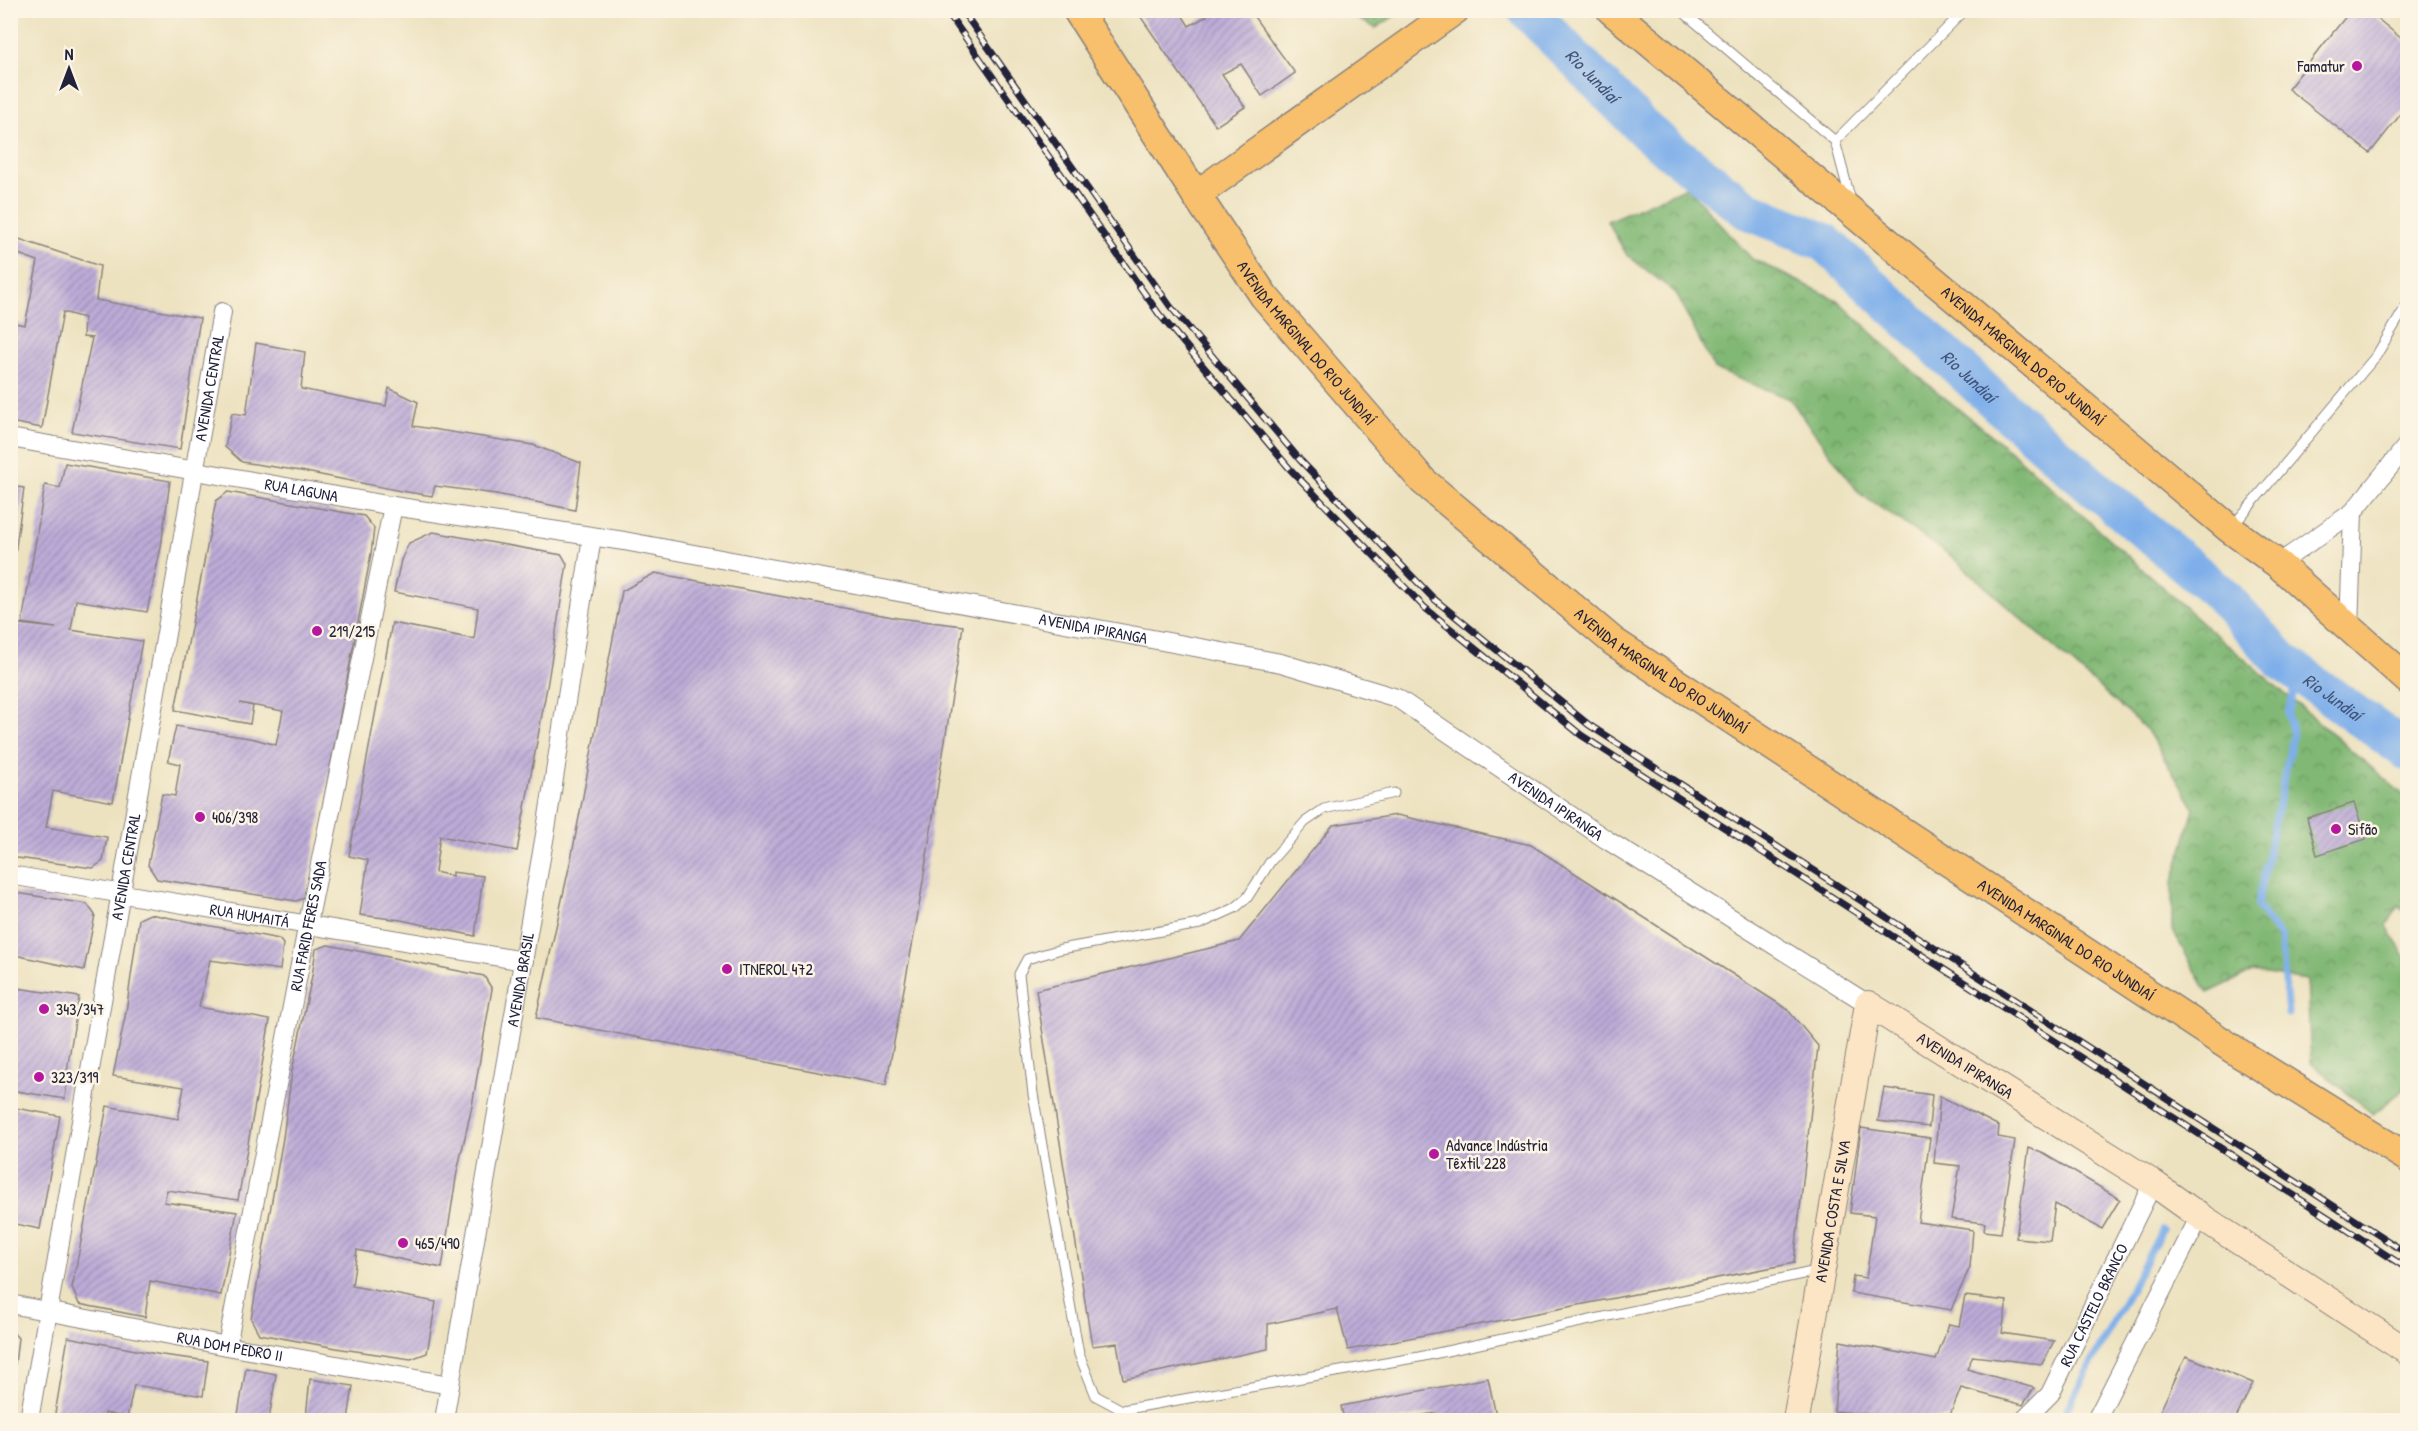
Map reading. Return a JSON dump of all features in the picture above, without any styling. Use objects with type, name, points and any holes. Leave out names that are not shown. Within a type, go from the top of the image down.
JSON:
[{"type":"main road","name":"AVENIDA MARGINAL DO RIO JUNDIAÍ","points":[[1077,10],[1264,296],[1424,481],[1614,642],[2238,1053],[2408,1158]]},
{"type":"main road","points":[[1196,195],[1455,10]]},
{"type":"main road","name":"AVENIDA MARGINAL DO RIO JUNDIAÍ","points":[[1611,10],[2230,528],[2278,564],[2408,680]]},
{"type":"main road","name":"AVENIDA IPIRANGA","points":[[1868,1004],[2157,1186],[2408,1352]]},
{"type":"main road","name":"AVENIDA COSTA E SILVA","points":[[1797,1420],[1868,1004]]},
{"type":"street","name":"AVENIDA CENTRAL","points":[[29,1420],[222,312]]},
{"type":"street","name":"RUA LAGUNA","points":[[10,438],[393,506],[592,537]]},
{"type":"street","points":[[2278,564],[2353,512],[2408,444]]},
{"type":"street","name":"RUA FARID FERES SADA","points":[[227,1346],[308,923],[393,506]]},
{"type":"street","points":[[2349,629],[2353,512]]},
{"type":"street","name":"AVENIDA BRASIL","points":[[444,1420],[524,961],[592,537]]},
{"type":"street","name":"AVENIDA IPIRANGA","points":[[592,537],[636,543],[1281,663],[1397,698],[1607,840],[1868,1004]]},
{"type":"street","name":"RUA HUMAITÁ","points":[[10,875],[308,923],[524,961]]},
{"type":"street","name":"RUA CASTELO BRANCO","points":[[2024,1420],[2050,1394],[2157,1186]]},
{"type":"street","points":[[2096,1420],[2195,1213]]},
{"type":"street","name":"RUA DOM PEDRO II","points":[[10,1304],[227,1346],[450,1385]]},
{"type":"lane","points":[[1681,10],[1835,141],[1855,214]]},
{"type":"lane","points":[[1835,141],[1965,10]]},
{"type":"lane","points":[[2230,528],[2376,356],[2408,303]]},
{"type":"lane","points":[[1394,793],[1324,809],[1305,822],[1270,862],[1247,898],[1235,908],[1200,924],[1061,949],[1027,959],[1019,974],[1033,1094],[1079,1354],[1095,1396],[1122,1410],[1419,1357],[1822,1269]]},
{"type":"green space","points":[[1341,11],[1402,11],[1376,28]]},
{"type":"green space","points":[[1687,187],[1752,259],[1837,300],[1919,377],[2013,453],[2208,628],[2407,798],[2407,914],[2398,905],[2387,926],[2407,961],[2407,1087],[2373,1114],[2311,1063],[2307,980],[2252,972],[2208,993],[2172,930],[2172,885],[2194,808],[2147,730],[1951,556],[1859,493],[1790,399],[1714,369],[1676,293],[1627,255],[1607,221]]},
{"type":"building","points":[[1136,10],[1179,10],[1189,26],[1207,16],[1203,10],[1249,10],[1295,73],[1262,96],[1241,64],[1222,74],[1245,107],[1216,126]]},
{"type":"building","name":"Famatur","points":[[2351,10],[2367,10],[2408,44],[2408,105],[2370,153],[2288,89]]},
{"type":"building","points":[[10,236],[100,266],[96,300],[200,318],[180,449],[72,432],[92,338],[83,337],[84,318],[63,312],[42,428],[10,422],[10,322],[25,325],[38,261],[10,251]]},
{"type":"building","points":[[256,343],[305,352],[301,389],[386,406],[389,388],[418,402],[413,426],[533,445],[581,463],[575,510],[496,494],[435,486],[432,496],[242,462],[225,447],[232,413],[246,415]]},
{"type":"building","points":[[65,463],[170,481],[161,547],[147,612],[76,600],[71,630],[142,641],[113,802],[53,791],[46,827],[107,837],[103,861],[93,868],[10,857],[10,623],[56,628],[22,623],[45,485],[60,488]]},
{"type":"building","points":[[10,486],[24,488],[12,576],[10,576]]},
{"type":"building","points":[[228,492],[364,516],[374,528],[371,554],[305,898],[296,901],[157,879],[148,865],[162,794],[175,796],[180,764],[168,761],[176,726],[255,739],[276,745],[283,711],[240,703],[253,706],[250,724],[175,710],[216,501]]},
{"type":"building","points":[[433,532],[562,555],[567,564],[517,851],[440,836],[435,872],[452,876],[452,872],[483,876],[475,936],[401,920],[360,915],[368,860],[349,856],[392,623],[474,639],[478,608],[394,592],[401,560],[409,543]]},
{"type":"building","points":[[655,573],[898,618],[963,626],[917,919],[886,1085],[536,1018],[572,854],[622,591]]},
{"type":"building","name":"Sifão","points":[[2354,803],[2366,839],[2317,855],[2307,818]]},
{"type":"building","name":"Advance Indústria Têxtil 228","points":[[1397,815],[1531,845],[1787,1009],[1818,1046],[1794,1263],[1348,1350],[1337,1309],[1268,1324],[1268,1349],[1123,1379],[1117,1343],[1092,1346],[1036,990],[1239,941],[1333,825]]},
{"type":"building","points":[[10,892],[87,904],[95,915],[84,970],[10,954]]},
{"type":"building","points":[[150,914],[279,939],[283,944],[280,970],[210,960],[199,1007],[270,1020],[238,1200],[167,1190],[164,1202],[237,1212],[221,1295],[150,1281],[145,1317],[79,1304],[72,1288],[107,1106],[178,1119],[184,1087],[113,1076],[126,1012],[139,919]]},
{"type":"building","points":[[328,945],[484,976],[492,989],[472,1106],[457,1172],[442,1268],[357,1250],[352,1286],[436,1302],[427,1353],[411,1359],[259,1334],[251,1319],[283,1138],[292,1071],[316,949]]},
{"type":"building","points":[[10,987],[79,997],[65,1099],[10,1090]]},
{"type":"building","points":[[1884,1088],[1932,1095],[1929,1127],[1878,1121]]},
{"type":"building","points":[[1940,1096],[1999,1126],[1998,1137],[2015,1140],[2001,1233],[1984,1231],[1985,1223],[1951,1219],[1960,1166],[1934,1163]]},
{"type":"building","points":[[10,1107],[60,1116],[40,1229],[10,1223]]},
{"type":"building","points":[[1861,1128],[1930,1138],[1918,1222],[1973,1230],[1970,1267],[1951,1310],[1851,1293],[1853,1276],[1866,1278],[1875,1216],[1850,1213]]},
{"type":"building","points":[[2029,1148],[2044,1154],[2120,1199],[2102,1229],[2055,1204],[2050,1241],[2016,1238]]},
{"type":"building","points":[[1965,1296],[2007,1301],[2002,1333],[2054,1341],[2042,1364],[1973,1356],[1967,1369],[2034,1388],[2023,1405],[1961,1388],[1949,1418],[1914,1419],[1834,1411],[1840,1341],[1936,1360],[1949,1324],[1959,1326]]},
{"type":"building","points":[[10,1329],[18,1338],[15,1364],[10,1364]]},
{"type":"building","points":[[68,1337],[162,1355],[208,1361],[203,1396],[134,1385],[127,1418],[105,1413],[104,1420],[54,1420]]},
{"type":"building","points":[[2186,1356],[2253,1383],[2235,1420],[2156,1420]]},
{"type":"building","points":[[246,1368],[276,1374],[269,1420],[237,1420]]},
{"type":"building","points":[[1488,1378],[1497,1420],[1436,1420],[1435,1413],[1399,1420],[1344,1420],[1341,1406]]},
{"type":"building","points":[[310,1379],[353,1386],[348,1420],[299,1420],[300,1415],[306,1417]]},
{"type":"waterway","name":"Rio Jundiaí","points":[[1527,10],[1647,132],[1747,210],[1824,242],[1998,404],[2221,594],[2282,661],[2408,752]]},
{"type":"waterway","points":[[2288,1014],[2281,938],[2257,906],[2293,735],[2288,714],[2299,674]]},
{"type":"waterway","points":[[2061,1420],[2162,1230]]},
{"type":"railway","points":[[946,10],[1159,314],[1290,469],[1424,607],[1581,735],[2408,1269]]},
{"type":"railway","points":[[962,10],[1170,306],[1300,460],[1433,598],[1589,725],[2408,1254]]},
{"type":"place","name":"Famatur","points":[[2357,66]]},
{"type":"place","name":"219/215","points":[[317,631]]},
{"type":"place","name":"406/398","points":[[200,817]]},
{"type":"place","name":"Sifão","points":[[2336,829]]},
{"type":"place","name":"ITNEROL 472","points":[[727,969]]},
{"type":"place","name":"343/347","points":[[44,1009]]},
{"type":"place","name":"323/319","points":[[39,1077]]},
{"type":"place","name":"Advance Indústria Têxtil 228","points":[[1434,1154]]},
{"type":"place","name":"465/490","points":[[403,1243]]}]
